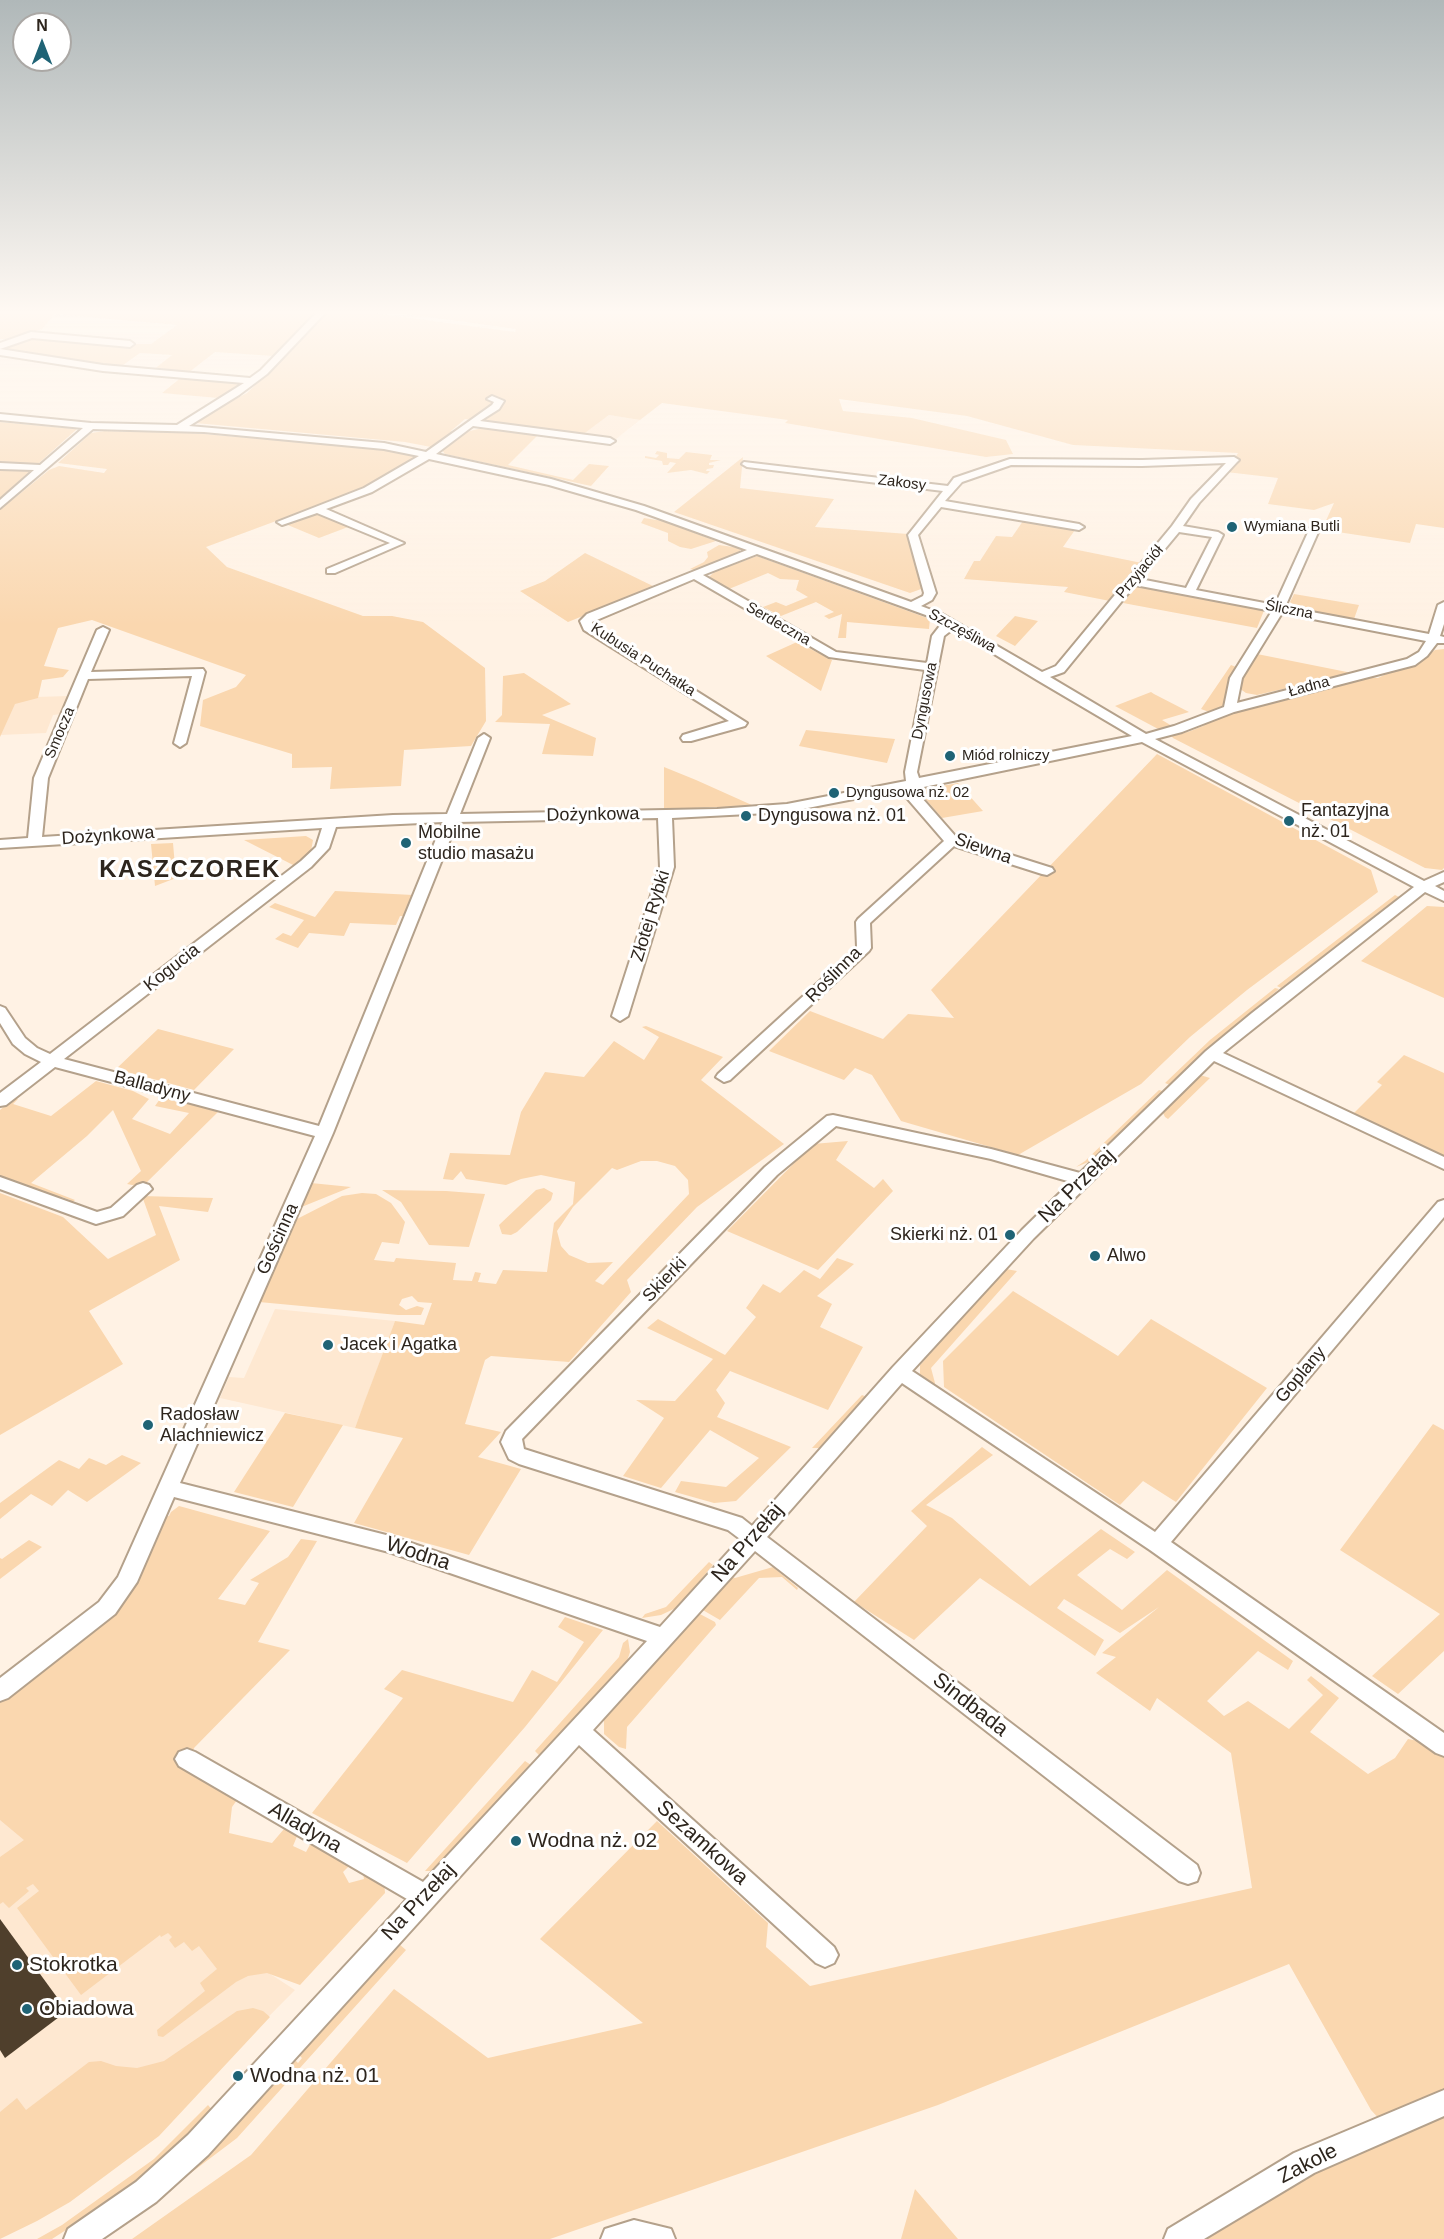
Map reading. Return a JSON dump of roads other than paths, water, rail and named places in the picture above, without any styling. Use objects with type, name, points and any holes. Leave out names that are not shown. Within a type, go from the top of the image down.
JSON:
[{"type":"street","points":[[179,428],[199,415]]},
{"type":"street","points":[[282,522],[368,490],[428,455],[483,415]]},
{"type":"street","name":"Szczęśliwa","points":[[0,417],[91,426],[179,428],[384,446],[589,492],[938,616],[1144,738],[1444,897]]},
{"type":"street","points":[[471,423],[610,441]]},
{"type":"street","points":[[0,505],[91,426]]},
{"type":"street","name":"Zakosy","points":[[912,606],[928,598],[930,592],[914,535],[915,530],[958,480],[1010,462],[1142,463],[1234,460]]},
{"type":"street","name":"Przyjaciół","points":[[1041,677],[1060,669],[1176,528],[1195,501],[1234,460]]},
{"type":"street","name":"Zakosy","points":[[747,464],[949,489]]},
{"type":"street","points":[[0,466],[44,468]]},
{"type":"street","points":[[937,503],[1079,527]]},
{"type":"street","points":[[317,510],[402,544],[331,571]]},
{"type":"street","points":[[1176,528],[1218,535],[1190,591]]},
{"type":"street","points":[[1230,709],[1236,678],[1279,608],[1315,528]]},
{"type":"street","points":[[695,575],[757,550]]},
{"type":"street","name":"Serdeczna","points":[[695,575],[833,655],[932,667]]},
{"type":"street","name":"Kubusia Puchatka","points":[[687,738],[740,722],[588,628],[587,624],[591,616],[695,575]]},
{"type":"street","name":"Śliczna","points":[[1133,581],[1439,639]]},
{"type":"street","name":"Ładna","points":[[1144,738],[1178,729],[1230,709],[1323,682],[1411,662],[1439,639],[1444,605]]},
{"type":"street","name":"Dyngusowa","points":[[909,786],[939,633],[954,625]]},
{"type":"street","name":"Smocza","points":[[35,841],[42,778],[104,630]]},
{"type":"street","points":[[84,676],[199,672],[180,743]]},
{"type":"street","name":"Gościnna","points":[[0,1691],[107,1608],[126,1582],[324,1133],[484,738]]},
{"type":"street","name":"Dożynkowa","points":[[0,844],[330,823],[776,810],[909,786],[1144,738]]},
{"type":"street","name":"Siewna","points":[[909,786],[952,841],[1047,872]]},
{"type":"street","name":"Złotej Rybki","points":[[620,1016],[667,867],[665,814]]},
{"type":"street","name":"Kogucia","points":[[0,1101],[306,864],[322,848],[330,823]]},
{"type":"street","name":"Roślinna","points":[[724,1077],[864,948],[863,922],[952,841]]},
{"type":"street","name":"Na Przełaj","points":[[78,2239],[146,2192],[198,2145],[1023,1239],[1212,1054],[1274,1002],[1423,887],[1444,876]]},
{"type":"street","name":"Balladyny","points":[[0,1011],[19,1041],[31,1051],[52,1061],[324,1133]]},
{"type":"street","points":[[1212,1054],[1444,1164]]},
{"type":"street","name":"Skierki","points":[[753,1537],[735,1524],[722,1519],[526,1459],[516,1454],[510,1442],[513,1436],[771,1171],[833,1120],[991,1154],[1083,1180]]},
{"type":"street","points":[[0,1183],[96,1218],[117,1212],[143,1189]]},
{"type":"street","name":"Goplany","points":[[1157,1544],[1444,1206]]},
{"type":"street","points":[[900,1372],[1157,1544],[1444,1746]]},
{"type":"street","name":"Wodna","points":[[168,1488],[390,1544],[663,1637]]},
{"type":"street","name":"Sindbada","points":[[753,1537],[1188,1873]]},
{"type":"street","name":"Sezamkowa","points":[[578,1730],[825,1955]]},
{"type":"street","name":"Alladyna","points":[[187,1759],[424,1896]]},
{"type":"street","name":"Zakole","points":[[1178,2239],[1304,2163],[1444,2103]]},
{"type":"street","points":[[615,2239],[634,2234],[661,2239]]},
{"type":"place","name":"Wymiana Butli","points":[[1232,527]]},
{"type":"place","name":"Miód rolniczy","points":[[950,756]]},
{"type":"place","name":"Dyngusowa nż. 02","points":[[834,793]]},
{"type":"place","name":"Dyngusowa nż. 01","points":[[746,816]]},
{"type":"place","name":"Fantazyjna nż. 01","points":[[1289,821]]},
{"type":"place","name":"Mobilne studio masażu","points":[[406,843]]},
{"type":"place","name":"Skierki nż. 01","points":[[1010,1235]]},
{"type":"place","name":"Alwo","points":[[1095,1256]]},
{"type":"place","name":"Jacek i Agatka","points":[[328,1345]]},
{"type":"place","name":"Radosław Alachniewicz","points":[[148,1425]]},
{"type":"place","name":"Wodna nż. 02","points":[[516,1841]]},
{"type":"place","name":"Stokrotka","points":[[17,1965]]},
{"type":"place","name":"Obiadowa","points":[[27,2009]]},
{"type":"place","name":"Wodna nż. 01","points":[[238,2076]]},
{"type":"district","name":"KASZCZOREK","points":[[190,870]]}]
